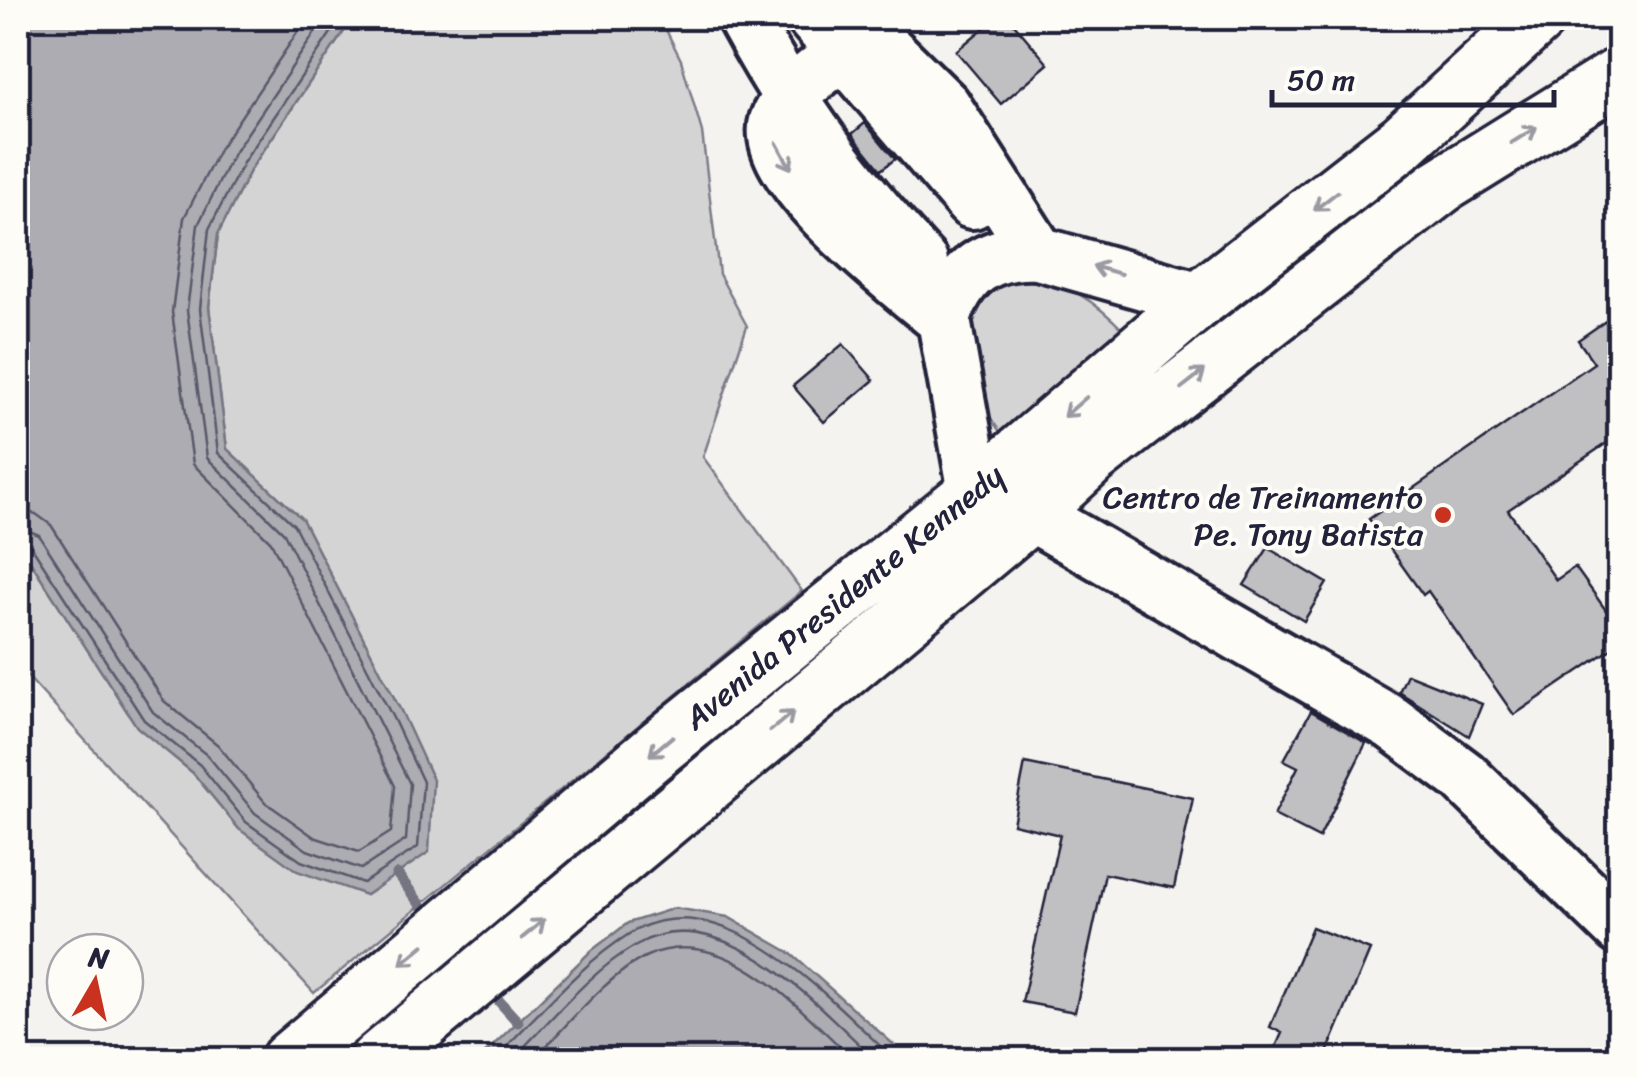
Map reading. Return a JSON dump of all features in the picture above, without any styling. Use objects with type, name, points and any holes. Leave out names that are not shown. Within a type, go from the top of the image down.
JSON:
[{"type":"main road","name":"Avenida Presidente Kennedy","points":[[289,1060],[661,746],[976,492],[1200,299],[1403,141],[1537,18]]},
{"type":"main road","name":"Avenida Presidente Kennedy","points":[[378,1060],[1032,514],[1089,460],[1442,186],[1620,75]]},
{"type":"street","points":[[744,18],[789,100],[846,181],[947,308],[976,492]]},
{"type":"street","points":[[789,100],[829,34],[1025,252]]},
{"type":"street","points":[[947,308],[966,274],[987,259],[1025,252],[1200,299]]},
{"type":"street","points":[[1032,514],[1392,723],[1463,776],[1620,928]]},
{"type":"shaded area","points":[[353,18],[660,18],[681,60],[702,132],[719,274],[747,326],[703,457],[802,591],[314,993],[18,666],[18,542],[137,727],[193,773],[239,829],[366,895],[428,852],[403,715],[302,519],[227,449],[209,307],[218,234],[251,169]]},
{"type":"shaded area","points":[[1024,274],[1079,294],[1125,332],[1000,432],[970,387],[969,313],[989,289]]},
{"type":"water","points":[[18,18],[353,18],[251,169],[218,234],[209,307],[227,449],[302,519],[433,780],[429,852],[366,895],[297,871],[239,829],[193,773],[137,727],[18,542]]},
{"type":"water","points":[[675,908],[728,917],[789,952],[910,1059],[479,1059],[591,951],[628,923]]},
{"type":"building","points":[[996,18],[1009,18],[1048,64],[1001,104],[956,51]]},
{"type":"building","points":[[865,123],[895,159],[881,170],[852,134]]},
{"type":"building","name":"Centro de Treinamento Pe. Tony Batista","points":[[1620,311],[1620,434],[1508,510],[1556,580],[1575,567],[1620,630],[1620,643],[1514,715],[1428,591],[1423,595],[1369,519],[1594,363],[1578,340]]},
{"type":"building","points":[[843,344],[874,380],[824,422],[793,386]]},
{"type":"building","points":[[1268,548],[1327,583],[1304,621],[1244,585]]},
{"type":"building","points":[[1407,674],[1482,704],[1469,736],[1399,692]]},
{"type":"building","points":[[1311,711],[1366,743],[1319,838],[1274,815],[1298,767],[1284,760]]},
{"type":"building","points":[[1025,763],[1193,798],[1174,888],[1105,874],[1075,1012],[1022,1002],[1060,835],[1013,824]]},
{"type":"building","points":[[1312,927],[1370,950],[1324,1060],[1295,1060],[1274,1051],[1282,1033],[1270,1027]]},
{"type":"waterway","points":[[397,874],[427,913]]},
{"type":"waterway","points":[[489,990],[518,1022]]},
{"type":"place","name":"Centro de Treinamento Pe. Tony Batista","points":[[1443,515]]}]
